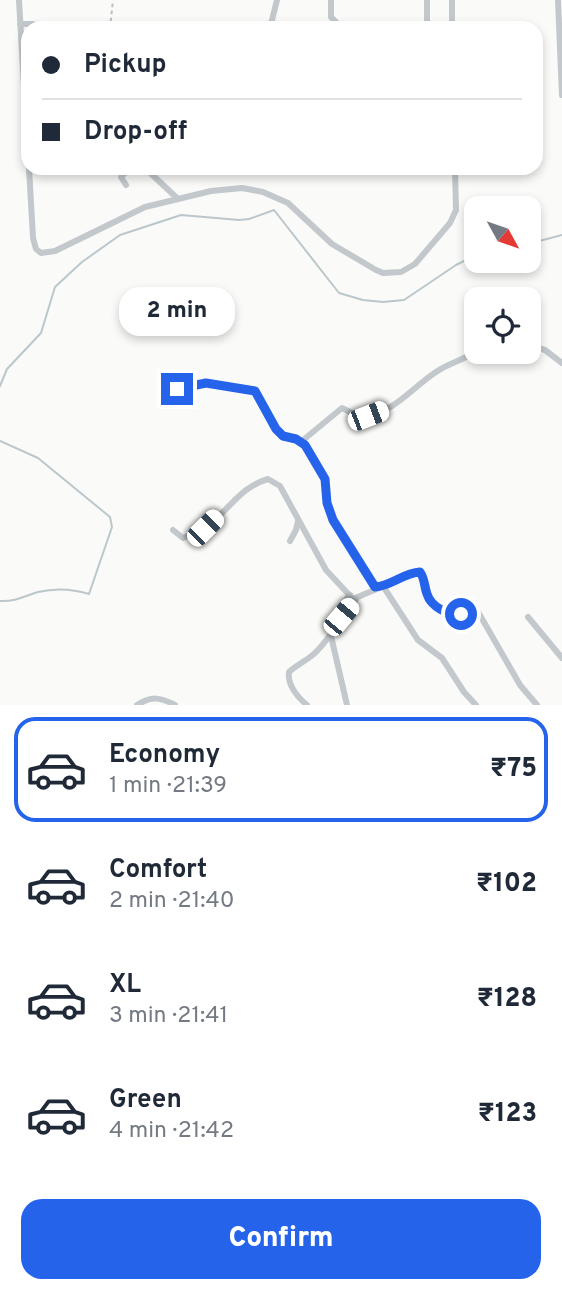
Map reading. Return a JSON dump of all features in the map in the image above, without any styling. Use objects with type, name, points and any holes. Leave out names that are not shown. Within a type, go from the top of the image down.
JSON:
[{"type":"street","points":[[19,0],[21,31]]},
{"type":"street","points":[[272,21],[278,0]]},
{"type":"street","points":[[331,0],[331,17],[335,21]]},
{"type":"street","points":[[427,0],[427,21]]},
{"type":"street","points":[[452,0],[452,21]]},
{"type":"street","points":[[558,0],[562,95]]},
{"type":"street","points":[[29,175],[33,238],[36,249],[41,253],[55,251],[132,212],[211,191],[233,188],[277,197],[298,209],[332,244],[383,273],[401,272],[415,264],[450,223],[456,209],[455,175]]},
{"type":"street","points":[[123,175],[121,177],[126,185]]},
{"type":"street","points":[[152,175],[178,199]]},
{"type":"street","points":[[541,349],[562,363]]},
{"type":"street","points":[[302,441],[342,408],[356,416],[364,417],[390,408],[404,400],[438,370],[464,359]]},
{"type":"street","points":[[177,389],[206,383],[255,391],[276,429],[288,438],[302,441],[325,479],[327,503],[333,520],[373,585],[381,587],[418,640],[442,658],[464,692],[476,705]]},
{"type":"street","points":[[173,530],[183,538],[205,528],[233,499],[256,482],[268,479],[280,486],[326,570],[353,597]]},
{"type":"street","points":[[290,541],[298,519]]},
{"type":"street","points":[[335,613],[353,597],[381,587],[403,575],[420,572],[425,579],[428,597],[436,606],[454,615],[473,608],[477,610],[520,685],[537,705]]},
{"type":"street","points":[[307,705],[299,698],[289,680],[289,672],[311,657],[331,636],[353,597]]},
{"type":"street","points":[[528,617],[562,658]]},
{"type":"street","points":[[331,636],[347,705]]},
{"type":"street","points":[[136,705],[147,698],[161,698],[175,705]]},
{"type":"path","points":[[111,21],[113,0]]},
{"type":"waterway","points":[[0,386],[7,369],[41,333],[55,287],[82,262],[120,235],[181,215],[239,220],[274,210],[339,293],[363,300],[404,300],[464,261]]},
{"type":"waterway","points":[[541,241],[562,235]]},
{"type":"waterway","points":[[0,441],[38,458],[110,517],[112,527],[89,594],[51,590],[15,600],[0,601]]},
{"type":"route","points":[[177,389],[206,383],[255,391],[276,429],[283,436],[302,441],[321,471],[333,520],[375,587],[383,586],[403,575],[420,572],[425,579],[431,602],[449,614],[461,614]]}]
